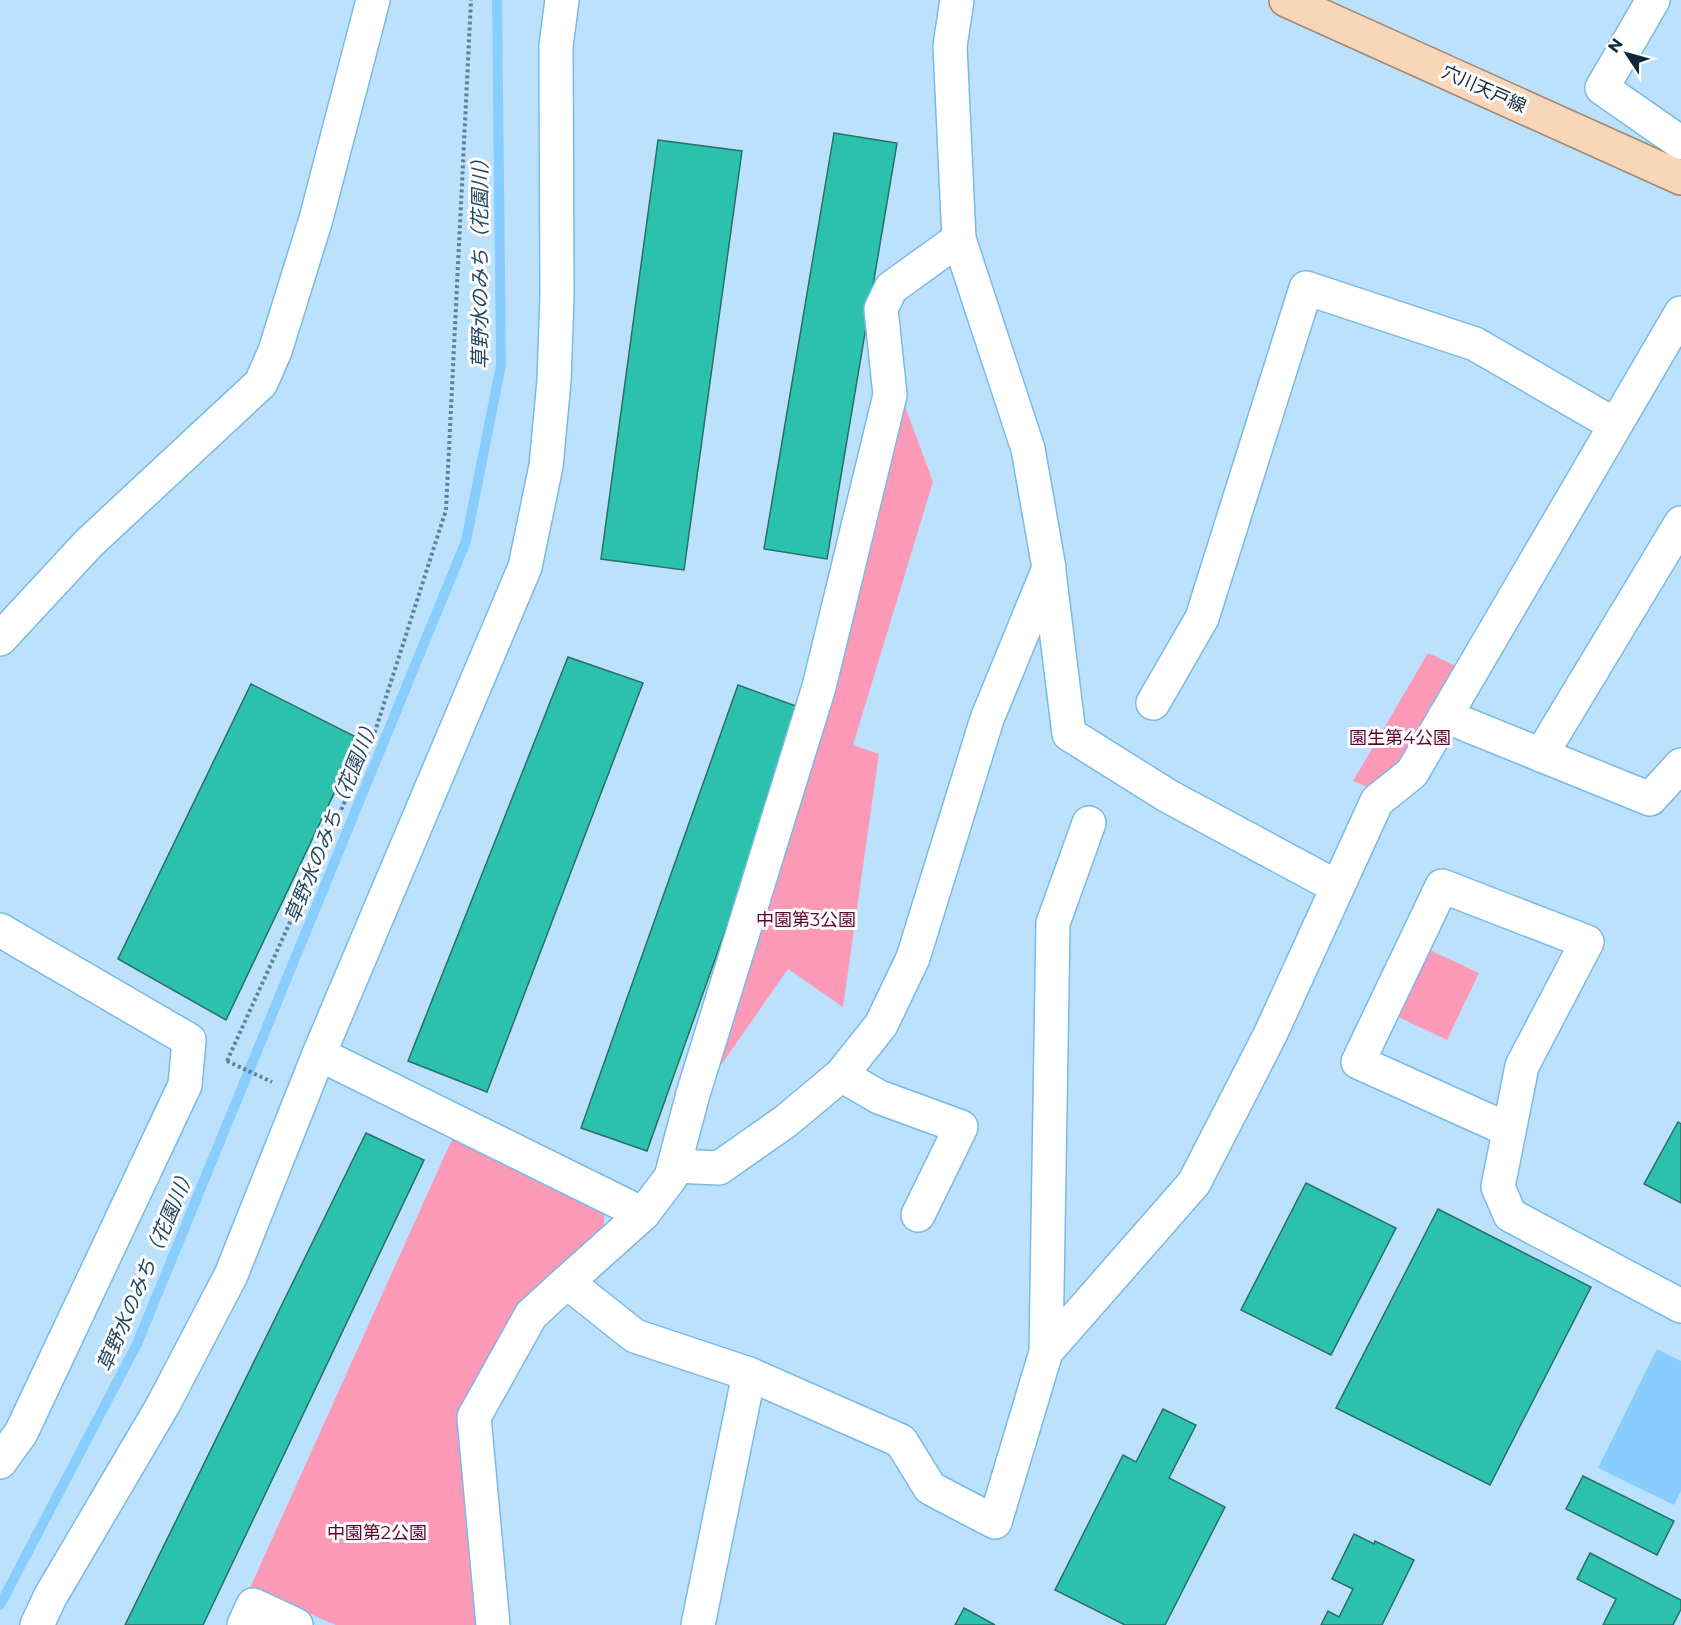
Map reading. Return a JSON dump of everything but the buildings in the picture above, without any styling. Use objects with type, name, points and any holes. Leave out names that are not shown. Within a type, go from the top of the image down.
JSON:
[{"type":"main road","name":"穴川天戸線","points":[[1286,0],[1677,160]]},
{"type":"street","points":[[0,639],[90,543],[261,383],[274,351],[316,219],[373,0]]},
{"type":"street","points":[[37,1625],[50,1598],[164,1406],[231,1275],[319,1054],[525,567],[546,466],[554,381],[557,296],[556,46],[562,0]]},
{"type":"street","points":[[957,0],[950,46],[958,239],[1028,449],[1049,568],[1069,734],[1168,796],[1337,887]]},
{"type":"street","points":[[1653,0],[1602,88],[1677,160]]},
{"type":"street","points":[[493,1625],[474,1417],[531,1315],[643,1214],[671,1177],[693,1094],[819,687],[890,395],[880,309],[891,288],[908,273],[958,239]]},
{"type":"street","points":[[1153,703],[1202,618],[1306,288],[1475,344],[1616,425]]},
{"type":"street","points":[[1046,1352],[1194,1183],[1270,1035],[1377,801],[1412,773],[1681,313]]},
{"type":"street","points":[[1541,755],[1681,523]]},
{"type":"street","points":[[674,1166],[719,1168],[786,1121],[841,1076],[881,1025],[913,958],[987,719],[1049,568]]},
{"type":"street","points":[[1445,716],[1650,799],[1681,765]]},
{"type":"street","points":[[567,1282],[635,1336],[748,1374],[901,1441],[930,1488],[995,1522],[1046,1352],[1053,923],[1089,824]]},
{"type":"street","points":[[1509,1130],[1358,1062],[1442,886],[1587,942],[1522,1066],[1498,1187],[1510,1215],[1681,1306]]},
{"type":"street","points":[[0,930],[189,1040],[185,1085],[21,1432],[0,1462]]},
{"type":"street","points":[[319,1054],[643,1214]]},
{"type":"street","points":[[841,1076],[879,1097],[961,1127],[918,1215]]},
{"type":"street","points":[[698,1625],[748,1374]]},
{"type":"street","points":[[244,1625],[253,1605],[296,1625]]},
{"type":"path","points":[[269,1080],[226,1061],[371,744],[446,510],[471,0]]},
{"type":"green space","name":"中園第3公園","points":[[903,401],[933,482],[853,745],[879,754],[843,1007],[788,969],[710,1081]]},
{"type":"green space","name":"園生第4公園","points":[[1428,653],[1462,669],[1403,771],[1377,791],[1353,781]]},
{"type":"green space","points":[[1421,946],[1479,973],[1447,1040],[1390,1013]]},
{"type":"green space","name":"中園第2公園","points":[[453,1137],[604,1208],[604,1229],[461,1423],[478,1625],[336,1625],[250,1588]]},
{"type":"water","points":[[1657,1349],[1681,1361],[1681,1491],[1674,1505],[1598,1468]]},
{"type":"waterway","name":"草野水のみち（花園川）","points":[[0,1605],[137,1344],[466,541],[501,365],[497,0]]}]
